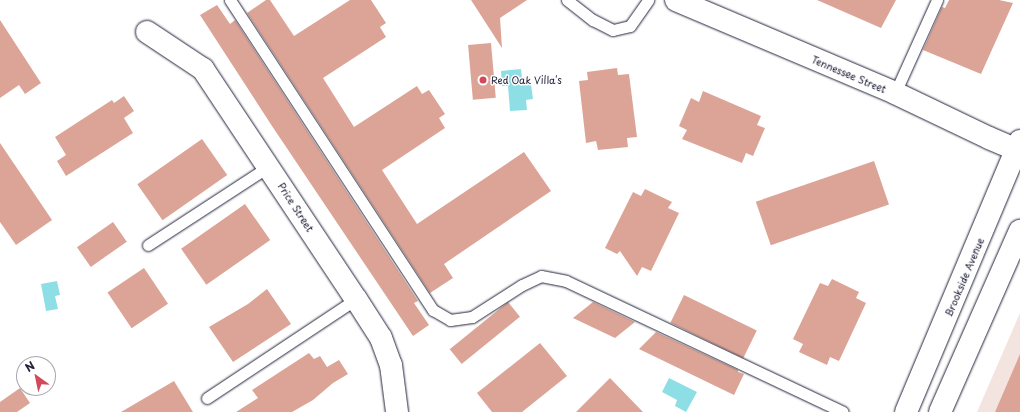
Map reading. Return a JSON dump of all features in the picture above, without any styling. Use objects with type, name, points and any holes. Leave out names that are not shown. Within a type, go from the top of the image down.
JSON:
[{"type":"street","name":"Tennessee Street","points":[[676,0],[1019,147]]},
{"type":"street","name":"Price Street","points":[[147,32],[203,69],[269,166],[381,338],[391,365],[397,412]]},
{"type":"street","name":"Brookside Avenue","points":[[906,412],[1019,147]]},
{"type":"street","points":[[940,412],[1015,256],[1020,231]]},
{"type":"lane","points":[[230,0],[433,310],[450,320],[472,318],[522,285],[541,276],[566,281],[843,412]]},
{"type":"lane","points":[[567,0],[593,20],[613,30],[630,26],[648,0]]},
{"type":"lane","points":[[895,93],[937,0]]},
{"type":"lane","points":[[148,245],[269,166]]},
{"type":"lane","points":[[207,398],[356,299]]},
{"type":"shaded area","points":[[1020,313],[1020,412],[977,412]]},
{"type":"water","points":[[521,69],[522,78],[530,77],[533,99],[526,100],[527,110],[510,111],[508,86],[502,86],[501,71]]},
{"type":"water","points":[[57,281],[60,295],[55,296],[58,309],[46,311],[41,284]]},
{"type":"water","points":[[669,378],[697,392],[686,412],[675,406],[677,400],[662,392]]},
{"type":"building","points":[[266,0],[270,0],[294,36],[350,0],[371,0],[386,23],[380,27],[386,37],[323,78],[354,127],[417,86],[422,94],[429,90],[445,114],[439,118],[445,128],[382,170],[417,224],[524,152],[551,191],[444,264],[453,278],[430,293],[247,13]]},
{"type":"building","points":[[471,0],[527,0],[500,18],[502,48]]},
{"type":"building","points":[[817,0],[896,0],[881,28]]},
{"type":"building","points":[[949,0],[999,0],[1013,3],[981,74],[923,50],[942,7],[945,8]]},
{"type":"building","points":[[217,5],[230,24],[235,20],[418,301],[414,303],[429,325],[413,336],[272,126],[200,15]]},
{"type":"building","points":[[0,20],[41,83],[25,94],[19,85],[0,98]]},
{"type":"building","name":"Red Oak Villa's","points":[[491,43],[496,98],[473,100],[468,45]]},
{"type":"building","points":[[617,68],[618,75],[629,74],[637,137],[627,138],[628,147],[598,150],[596,141],[586,143],[579,81],[588,80],[587,72]]},
{"type":"building","points":[[703,91],[761,116],[757,125],[765,128],[753,156],[746,153],[742,163],[682,139],[687,130],[679,126],[691,98],[699,102]]},
{"type":"building","points":[[124,96],[134,111],[124,118],[133,133],[66,176],[57,161],[66,155],[55,137],[112,100],[114,103]]},
{"type":"building","points":[[202,139],[227,175],[163,220],[137,184]]},
{"type":"building","points":[[0,143],[52,220],[16,245],[0,222]]},
{"type":"building","points":[[874,161],[889,204],[771,245],[756,202]]},
{"type":"building","points":[[645,189],[672,202],[668,208],[679,213],[651,271],[642,267],[637,276],[620,251],[617,254],[605,248],[633,192],[641,196]]},
{"type":"building","points":[[245,204],[270,240],[206,285],[181,249]]},
{"type":"building","points":[[113,222],[127,242],[91,267],[77,247]]},
{"type":"building","points":[[144,268],[168,304],[132,328],[108,293]]},
{"type":"building","points":[[832,279],[859,292],[856,298],[866,303],[839,361],[830,357],[827,365],[799,352],[803,344],[793,339],[820,283],[828,286]]},
{"type":"building","points":[[267,289],[291,324],[233,362],[209,327],[248,304]]},
{"type":"building","points":[[684,295],[757,331],[743,358],[670,323]]},
{"type":"building","points":[[508,302],[520,317],[462,364],[450,349]]},
{"type":"building","points":[[593,302],[635,322],[615,338],[573,318]]},
{"type":"building","points":[[656,332],[744,374],[734,395],[639,349]]},
{"type":"building","points":[[540,343],[567,376],[522,412],[492,412],[477,393]]},
{"type":"building","points":[[309,353],[314,359],[320,356],[327,367],[339,360],[348,374],[333,383],[313,400],[292,412],[236,412],[258,398],[252,390]]},
{"type":"building","points":[[1020,354],[1020,412],[995,412]]},
{"type":"building","points":[[610,378],[643,412],[576,412]]},
{"type":"building","points":[[174,381],[193,412],[121,412]]},
{"type":"building","points":[[16,391],[16,396],[25,396],[30,403],[17,412],[0,412],[0,402]]},
{"type":"place","name":"Red Oak Villa's","points":[[483,80]]}]
